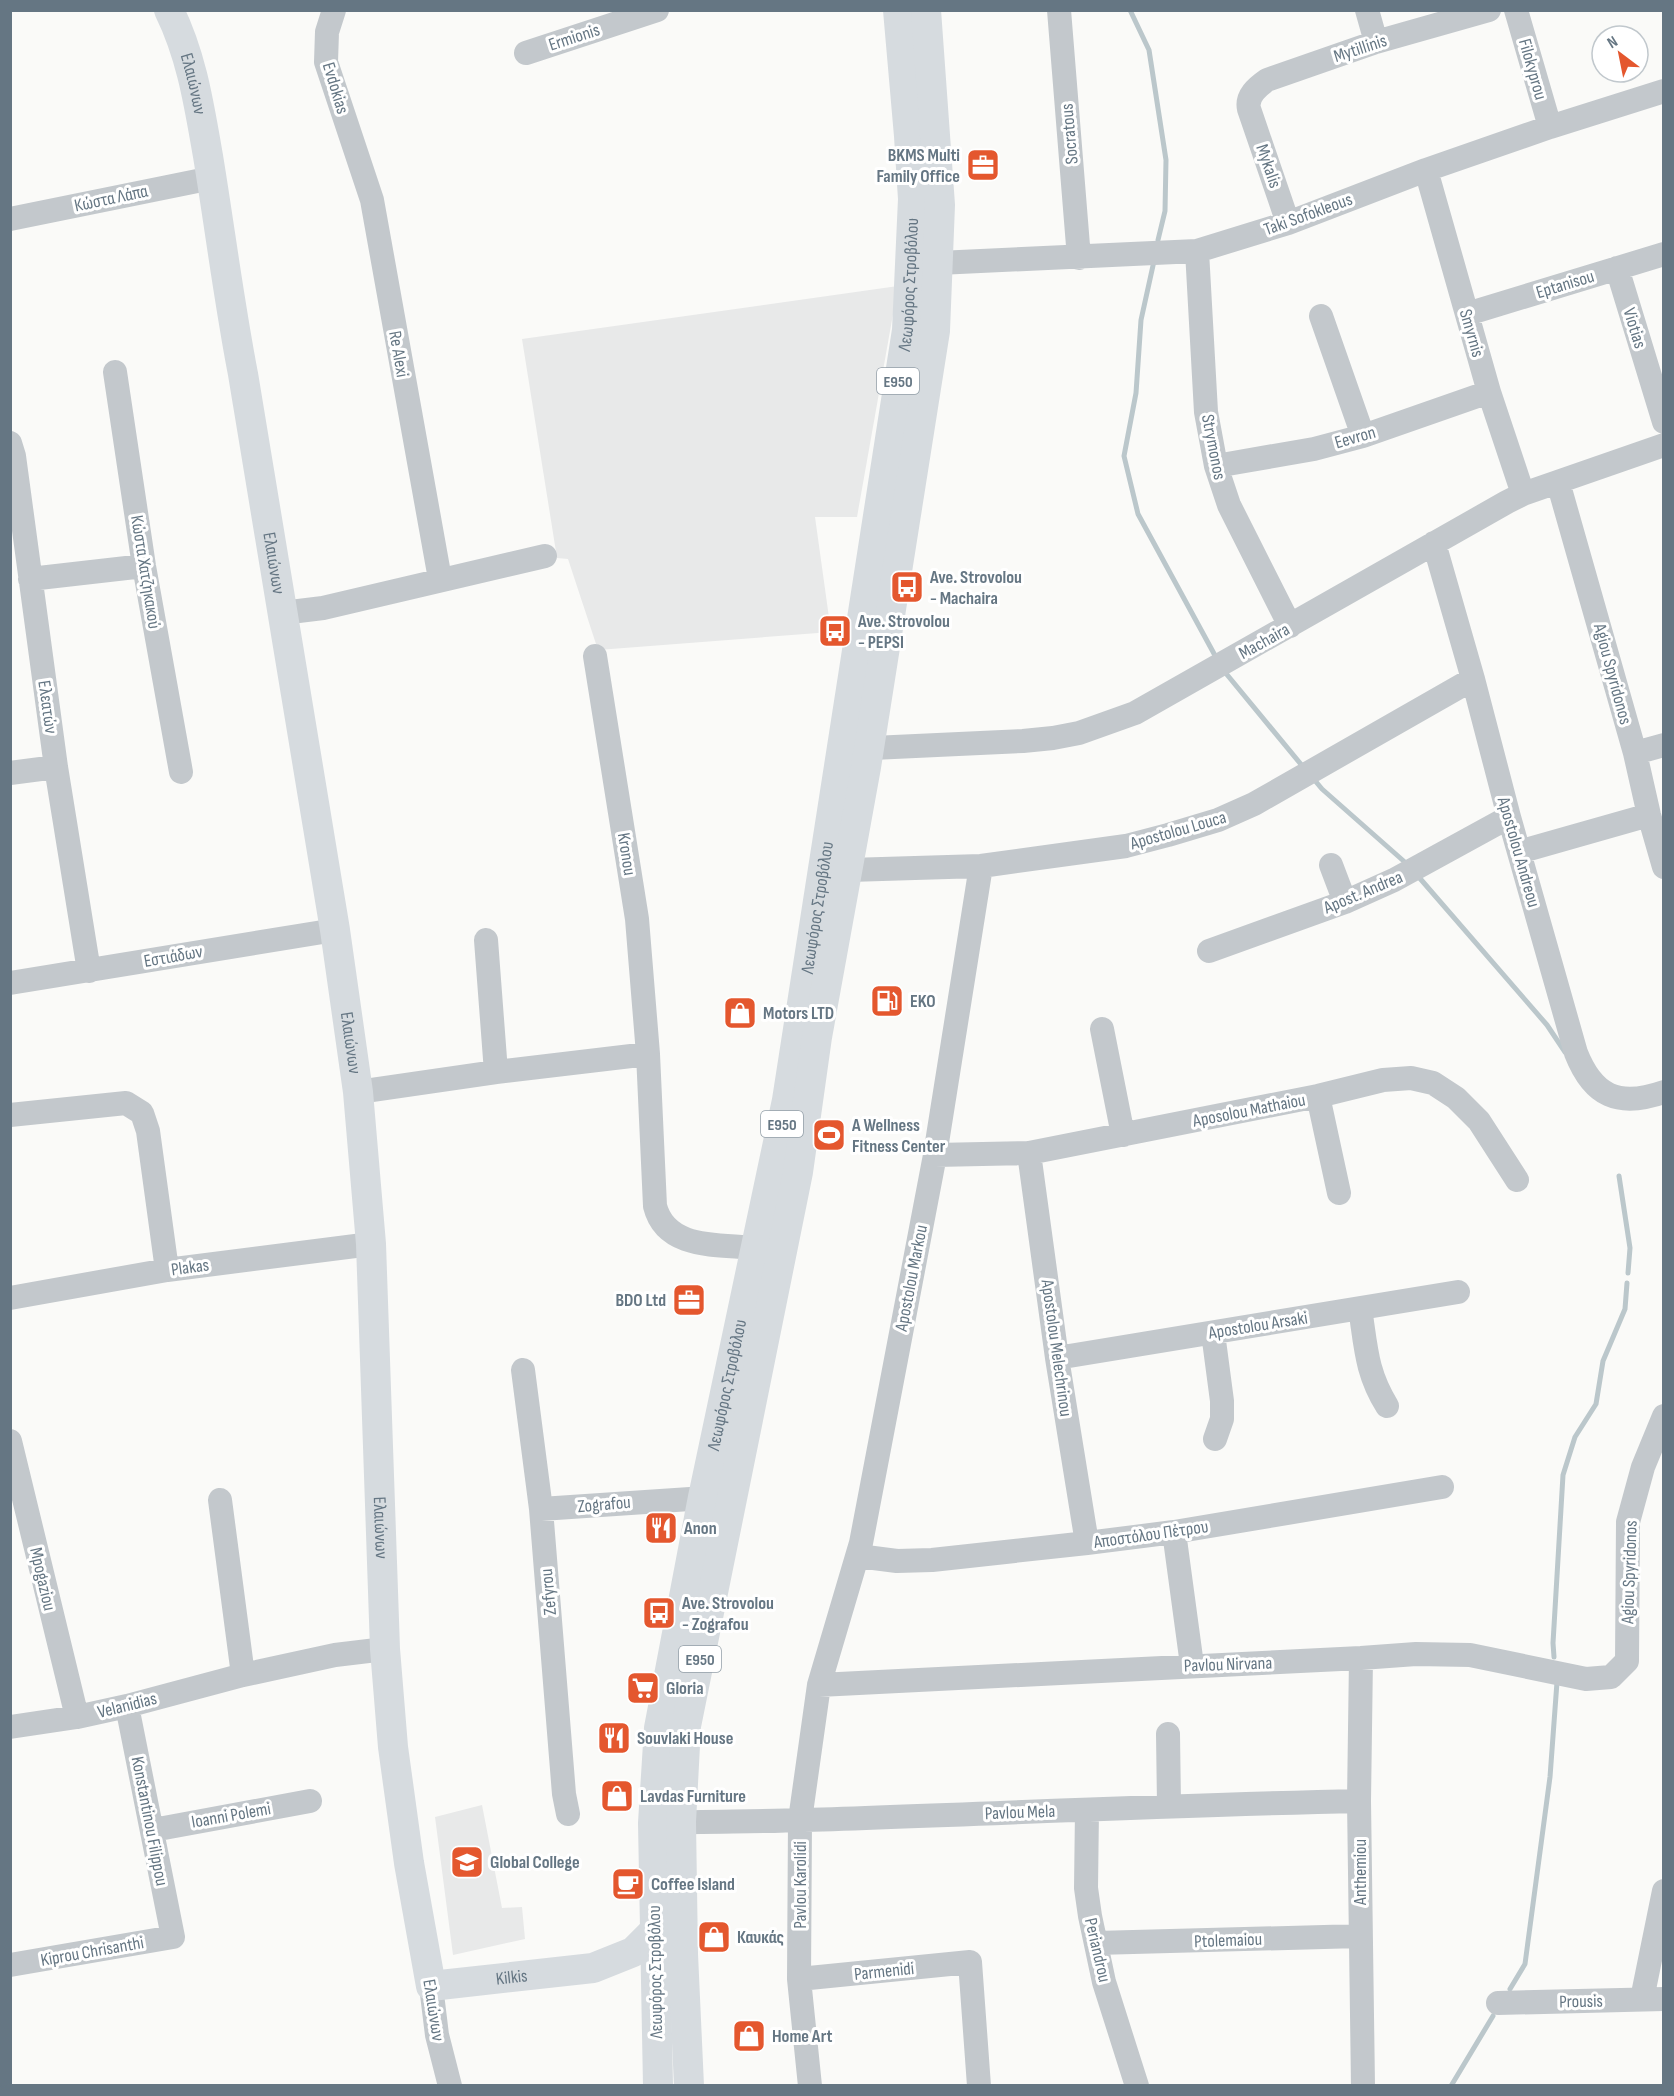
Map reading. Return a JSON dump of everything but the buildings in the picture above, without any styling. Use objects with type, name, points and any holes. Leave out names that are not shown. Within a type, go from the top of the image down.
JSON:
[{"type":"main road","name":"Ελαιώνων","points":[[169,10],[183,42],[195,81],[212,178],[231,312],[335,930],[358,1092],[371,1244],[385,1650],[393,1747],[407,1852],[431,1986]]},
{"type":"main road","name":"Λεωφόρος Στροβόλου","points":[[689,2085],[683,1953],[667,1823],[659,1728],[796,1183],[818,1037],[849,870],[855,749],[907,330],[913,199],[898,10]]},
{"type":"main road","name":"Λεωφόρος Στροβόλου","points":[[717,1497],[755,1248],[787,1100],[935,331],[940,205],[926,10]]},
{"type":"main road","name":"Λεωφόρος Στροβόλου","points":[[658,2085],[654,1931],[667,1823]]},
{"type":"main road","name":"Kilkis","points":[[592,1968],[633,1952],[654,1931]]},
{"type":"main road","name":"Kilkis","points":[[431,1986],[592,1968],[626,1972],[638,1977],[655,1996]]},
{"type":"street","name":"Evdokias","points":[[334,10],[327,32],[326,62],[349,131]]},
{"type":"street","name":"Ermionis","points":[[526,53],[657,10]]},
{"type":"street","name":"Socratous","points":[[1059,10],[1079,258]]},
{"type":"street","points":[[1366,10],[1376,42]]},
{"type":"street","name":"Mytillinis","points":[[1249,109],[1248,104],[1253,92],[1267,80],[1376,42],[1489,10]]},
{"type":"street","name":"Filokyprou","points":[[1516,10],[1550,127]]},
{"type":"street","name":"Taki Sofokleous","points":[[938,263],[1197,251],[1288,223],[1426,170],[1664,91]]},
{"type":"street","name":"Mykalis","points":[[1249,109],[1288,223]]},
{"type":"street","name":"Re Alexi","points":[[349,131],[372,200],[440,579]]},
{"type":"street","name":"Smyrnis","points":[[1426,170],[1489,392],[1523,494]]},
{"type":"street","name":"Κώστα Λάπα","points":[[10,219],[212,178]]},
{"type":"street","name":"Strymonos","points":[[1197,251],[1206,412],[1216,466],[1229,505],[1290,626]]},
{"type":"street","name":"Eptanisou","points":[[1467,314],[1664,254]]},
{"type":"street","name":"Viotias","points":[[1617,268],[1664,422]]},
{"type":"street","points":[[1321,316],[1363,436]]},
{"type":"street","name":"Κώστα Χατζηκακού","points":[[115,372],[144,566],[181,772]]},
{"type":"street","name":"Eevron","points":[[1216,466],[1314,449],[1363,436],[1489,392]]},
{"type":"street","name":"Machaira","points":[[855,749],[1023,741],[1079,733],[1135,713],[1523,494],[1664,445]]},
{"type":"street","name":"Ελεατών","points":[[12,452],[56,767],[89,971]]},
{"type":"street","name":"Agiou Spyridonos","points":[[1558,482],[1635,753],[1664,867]]},
{"type":"street","name":"Apostolou Andreou","points":[[1434,543],[1576,1053],[1584,1072],[1603,1092],[1623,1098],[1651,1096],[1664,1092]]},
{"type":"street","points":[[282,613],[323,608],[545,556]]},
{"type":"street","points":[[30,579],[144,566]]},
{"type":"street","name":"Kronou","points":[[596,656],[637,920],[648,1054],[657,1214],[674,1234],[686,1240],[755,1248]]},
{"type":"street","name":"Apostolou Louca","points":[[849,870],[981,866],[1126,846],[1168,836],[1218,820],[1254,804],[1473,679]]},
{"type":"street","points":[[1635,753],[1664,745]]},
{"type":"street","points":[[10,773],[56,767]]},
{"type":"street","points":[[1519,852],[1649,815]]},
{"type":"street","name":"Apost. Andrea","points":[[1209,951],[1345,902],[1411,871],[1509,817]]},
{"type":"street","points":[[1331,865],[1345,902]]},
{"type":"street","name":"Apostolou Markou","points":[[819,1685],[858,1556],[935,1155],[981,866]]},
{"type":"street","name":"Εστιάδων","points":[[10,983],[335,930]]},
{"type":"street","points":[[486,940],[496,1072]]},
{"type":"street","points":[[1102,1029],[1123,1135]]},
{"type":"street","points":[[358,1092],[496,1072],[648,1054]]},
{"type":"street","name":"Aposolou Mathaiou","points":[[935,1155],[1029,1153],[1318,1096],[1383,1080],[1411,1077],[1433,1083],[1456,1098],[1479,1121],[1517,1180]]},
{"type":"street","points":[[1318,1096],[1339,1193]]},
{"type":"street","points":[[10,1115],[126,1103],[142,1113],[148,1131],[167,1270]]},
{"type":"street","name":"Apostolou Melechrinou","points":[[1029,1153],[1057,1358],[1087,1543]]},
{"type":"street","name":"Plakas","points":[[10,1298],[167,1270],[371,1244]]},
{"type":"street","name":"Apostolou Arsaki","points":[[1057,1358],[1458,1293]]},
{"type":"street","points":[[1360,1308],[1369,1370],[1375,1388],[1386,1406]]},
{"type":"street","points":[[1213,1333],[1222,1401],[1222,1419],[1215,1439]]},
{"type":"street","name":"Zefyrou","points":[[523,1370],[541,1509],[564,1794],[568,1814]]},
{"type":"street","name":"Agiou Spyridonos","points":[[1627,1661],[1628,1522],[1643,1467],[1664,1416]]},
{"type":"street","name":"Mpogaziou","points":[[10,1441],[76,1717]]},
{"type":"street","name":"Αποστόλου Πέτρου","points":[[858,1556],[897,1561],[932,1560],[1087,1543],[1174,1532],[1442,1487]]},
{"type":"street","name":"Zografou","points":[[541,1509],[717,1497]]},
{"type":"street","points":[[220,1500],[243,1675]]},
{"type":"street","points":[[1174,1532],[1191,1665]]},
{"type":"street","name":"Velanidias","points":[[10,1727],[76,1717],[127,1706],[243,1675],[335,1655],[385,1650]]},
{"type":"street","name":"Pavlou Nirvana","points":[[819,1685],[1416,1654],[1470,1654],[1586,1679],[1611,1677],[1627,1661]]},
{"type":"street","name":"Anthemiou","points":[[1361,1658],[1359,1801],[1363,2085]]},
{"type":"street","name":"Pavlou Karolidi","points":[[810,2085],[800,1979],[800,1820],[819,1685]]},
{"type":"street","name":"Konstantinou Filippou","points":[[127,1706],[153,1830],[172,1937]]},
{"type":"street","points":[[1168,1734],[1169,1805]]},
{"type":"street","name":"Ioanni Polemi","points":[[153,1830],[310,1801]]},
{"type":"street","name":"Pavlou Mela","points":[[667,1823],[1087,1810],[1169,1805],[1359,1801]]},
{"type":"street","name":"Periandrou","points":[[1087,1810],[1086,1888],[1090,1916],[1104,1982],[1137,2085]]},
{"type":"street","points":[[1653,1999],[1664,1891]]},
{"type":"street","name":"Ptolemaiou","points":[[1096,1943],[1360,1936]]},
{"type":"street","name":"Kiprou Chrisanthi","points":[[10,1965],[172,1937]]},
{"type":"street","name":"Parmenidi","points":[[800,1979],[970,1962],[979,2085]]},
{"type":"street","name":"Ελαιώνων","points":[[431,1986],[437,2035],[450,2085]]},
{"type":"street","name":"Prousis","points":[[1498,2003],[1653,1999]]},
{"type":"shaded area","points":[[898,286],[857,517],[815,517],[831,632],[598,650],[568,559],[557,558],[522,339]]},
{"type":"shaded area","name":"Global College","points":[[482,1805],[502,1908],[522,1907],[525,1939],[453,1955],[435,1817]]},
{"type":"waterway","points":[[1130,10],[1149,50],[1166,160],[1165,211],[1158,240]]},
{"type":"waterway","points":[[1154,261],[1141,320],[1136,393],[1124,456],[1138,514],[1218,661]]},
{"type":"waterway","points":[[1224,671],[1304,768]]},
{"type":"waterway","points":[[1312,777],[1322,789],[1407,864]]},
{"type":"waterway","points":[[1417,875],[1547,1025],[1565,1052]]},
{"type":"waterway","points":[[1619,1176],[1630,1248],[1628,1273]]},
{"type":"waterway","points":[[1554,1657],[1563,1475],[1575,1437],[1596,1404],[1603,1361],[1625,1309],[1627,1283]]},
{"type":"waterway","points":[[1510,1989],[1525,1964],[1550,1777],[1557,1682]]},
{"type":"waterway","points":[[1451,2086],[1493,2016]]},
{"type":"place","name":"BKMS Multi Family Office","points":[[983,165]]},
{"type":"place","name":"Ave. Strovolou - Machaira","points":[[907,587]]},
{"type":"place","name":"Ave. Strovolou - PEPSI","points":[[835,631]]},
{"type":"place","name":"EKO","points":[[887,1001]]},
{"type":"place","name":"Motors LTD","points":[[740,1013]]},
{"type":"place","name":"A Wellness Fitness Center","points":[[829,1135]]},
{"type":"place","name":"BDO Ltd","points":[[689,1300]]},
{"type":"place","name":"Anon","points":[[661,1528]]},
{"type":"place","name":"Ave. Strovolou - Zografou","points":[[659,1613]]},
{"type":"place","name":"Gloria","points":[[643,1688]]},
{"type":"place","name":"Souvlaki House","points":[[614,1738]]},
{"type":"place","name":"Lavdas Furniture","points":[[617,1796]]},
{"type":"place","name":"Global College","points":[[467,1862]]},
{"type":"place","name":"Coffee Island","points":[[628,1884]]},
{"type":"place","name":"Καυκάς","points":[[714,1937]]},
{"type":"place","name":"Home Art","points":[[749,2036]]}]
